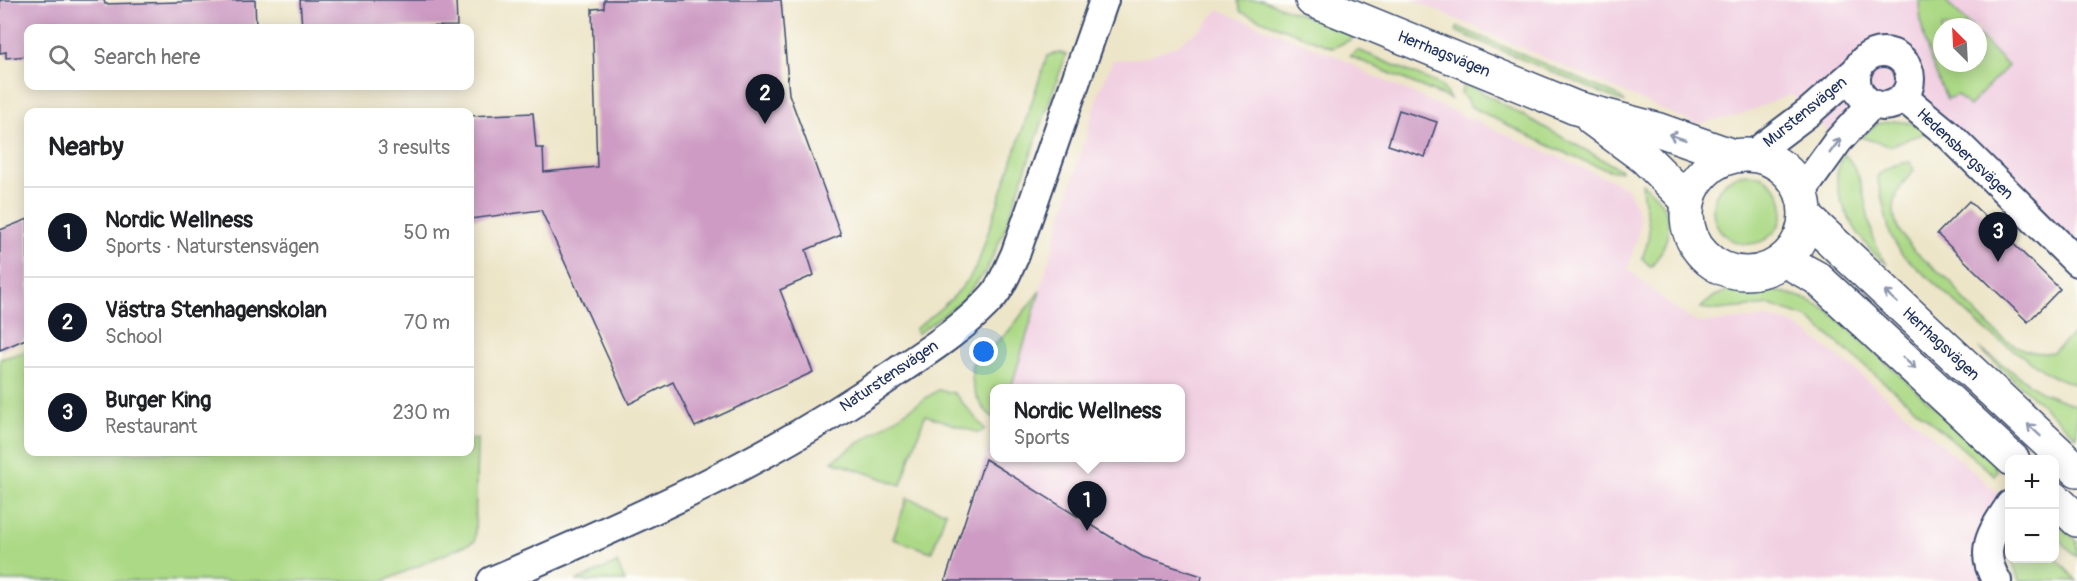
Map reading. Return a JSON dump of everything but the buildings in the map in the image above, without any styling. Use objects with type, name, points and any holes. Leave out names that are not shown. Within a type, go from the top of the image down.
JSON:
[{"type":"street","name":"Naturstensvägen","points":[[492,581],[660,507],[780,447],[866,394],[916,359],[957,329],[994,294],[1016,255],[1104,0]]},
{"type":"street","name":"Herrhagsvägen","points":[[1312,0],[1576,108],[1742,155]]},
{"type":"street","name":"Hedensbergsvägen","points":[[1858,69],[1863,61],[1874,54],[1883,52],[1898,56],[1910,71],[1909,90],[1904,98],[1891,106],[1872,104]]},
{"type":"street","points":[[1804,204],[1786,169],[1767,158],[1742,155],[1715,163],[1699,178],[1688,201],[1687,220],[1693,240],[1705,257],[1724,270],[1752,274],[1774,267],[1784,260],[1801,238],[1804,204],[1838,141],[1872,104],[1861,96],[1857,88],[1858,69]]},
{"type":"street","name":"Murstensvägen","points":[[1742,155],[1809,112],[1858,69]]},
{"type":"street","name":"Hedensbergsvägen","points":[[1904,98],[1948,135],[2077,262]]},
{"type":"street","name":"Herrhagsvägen","points":[[1576,108],[1646,158],[1688,201]]},
{"type":"street","name":"Herrhagsvägen","points":[[1804,204],[2064,462]]},
{"type":"street","points":[[1784,260],[1817,278],[2009,455]]},
{"type":"street","points":[[2059,502],[2077,520]]},
{"type":"street","points":[[1997,581],[1988,566],[1990,536],[2007,509]]},
{"type":"shaded area","points":[[1413,0],[2077,0],[2077,262],[1899,102],[1881,107],[1838,141],[1791,94],[1737,116],[1696,124]]},
{"type":"shaded area","points":[[1218,10],[1336,56],[1373,76],[1628,188],[1638,213],[1640,226],[1628,269],[1672,307],[1698,323],[1766,318],[1791,323],[1854,369],[2005,499],[2005,528],[1997,581],[945,581],[990,449],[990,462],[1185,462],[1185,384],[1012,384],[1099,92],[1113,60],[1141,58],[1176,46],[1203,27]]},
{"type":"green space","points":[[1238,0],[1263,0],[1353,34],[1352,39],[1333,48],[1241,12]]},
{"type":"green space","points":[[1919,0],[1945,0],[1962,18],[1933,18],[1933,66],[1928,51]]},
{"type":"green space","points":[[1458,27],[1619,96],[1625,103],[1456,31]]},
{"type":"green space","points":[[1987,44],[2008,66],[1969,106],[1957,95],[1947,99],[1935,72],[1987,72]]},
{"type":"green space","points":[[1358,50],[1441,85],[1450,99],[1350,56]]},
{"type":"green space","points":[[1059,52],[1066,55],[1004,231],[987,269],[962,301],[917,334],[915,329],[958,292],[978,263],[1047,56]]},
{"type":"green space","points":[[1465,83],[1621,171],[1593,165],[1572,156],[1470,106],[1461,92]]},
{"type":"green space","points":[[1893,121],[1911,123],[1928,132],[1890,146],[1860,137],[1877,124]]},
{"type":"green space","points":[[1844,154],[1853,164],[1859,177],[1874,238],[1887,264],[1862,239],[1842,203],[1837,177]]},
{"type":"green space","points":[[1910,162],[1914,170],[1901,186],[1894,205],[1895,219],[1903,237],[1917,253],[1951,282],[1993,330],[2015,346],[2027,351],[2053,352],[2077,331],[2077,385],[2052,376],[1990,334],[1901,253],[1890,234],[1877,177],[1887,168]]},
{"type":"green space","points":[[1748,174],[1761,177],[1773,184],[1780,196],[1783,209],[1780,222],[1773,234],[1761,241],[1748,244],[1735,241],[1723,234],[1716,222],[1713,209],[1716,196],[1723,184],[1735,177]]},
{"type":"green space","points":[[1642,183],[1661,202],[1668,222],[1665,244],[1651,267],[1642,258],[1649,228]]},
{"type":"green space","points":[[1733,289],[1772,291],[1794,295],[1830,312],[1992,459],[1997,471],[1994,475],[1808,318],[1770,305],[1717,310],[1700,308],[1715,296]]},
{"type":"green space","points":[[1040,291],[1012,384],[990,384],[990,415],[976,394],[972,380],[972,364],[1008,332]]},
{"type":"green space","points":[[1979,348],[2043,393],[2077,406],[2077,437]]},
{"type":"green space","points":[[24,352],[24,456],[474,456],[474,439],[477,439],[475,541],[384,581],[0,581],[0,359]]},
{"type":"green space","points":[[938,390],[954,393],[985,429],[979,433],[925,415],[901,485],[832,461]]},
{"type":"green space","points":[[907,498],[946,512],[932,552],[893,539]]},
{"type":"green space","points":[[2059,525],[2077,541],[2077,557],[2059,539]]},
{"type":"green space","points":[[2059,561],[2077,581],[2019,581],[2013,563]]},
{"type":"green space","points":[[617,563],[625,581],[576,581]]},
{"type":"place","name":"Västra Stenhagenskolan","points":[[765,124]]},
{"type":"place","name":"Burger King","points":[[1998,262]]},
{"type":"place","name":"Nordic Wellness","points":[[1087,531]]}]
